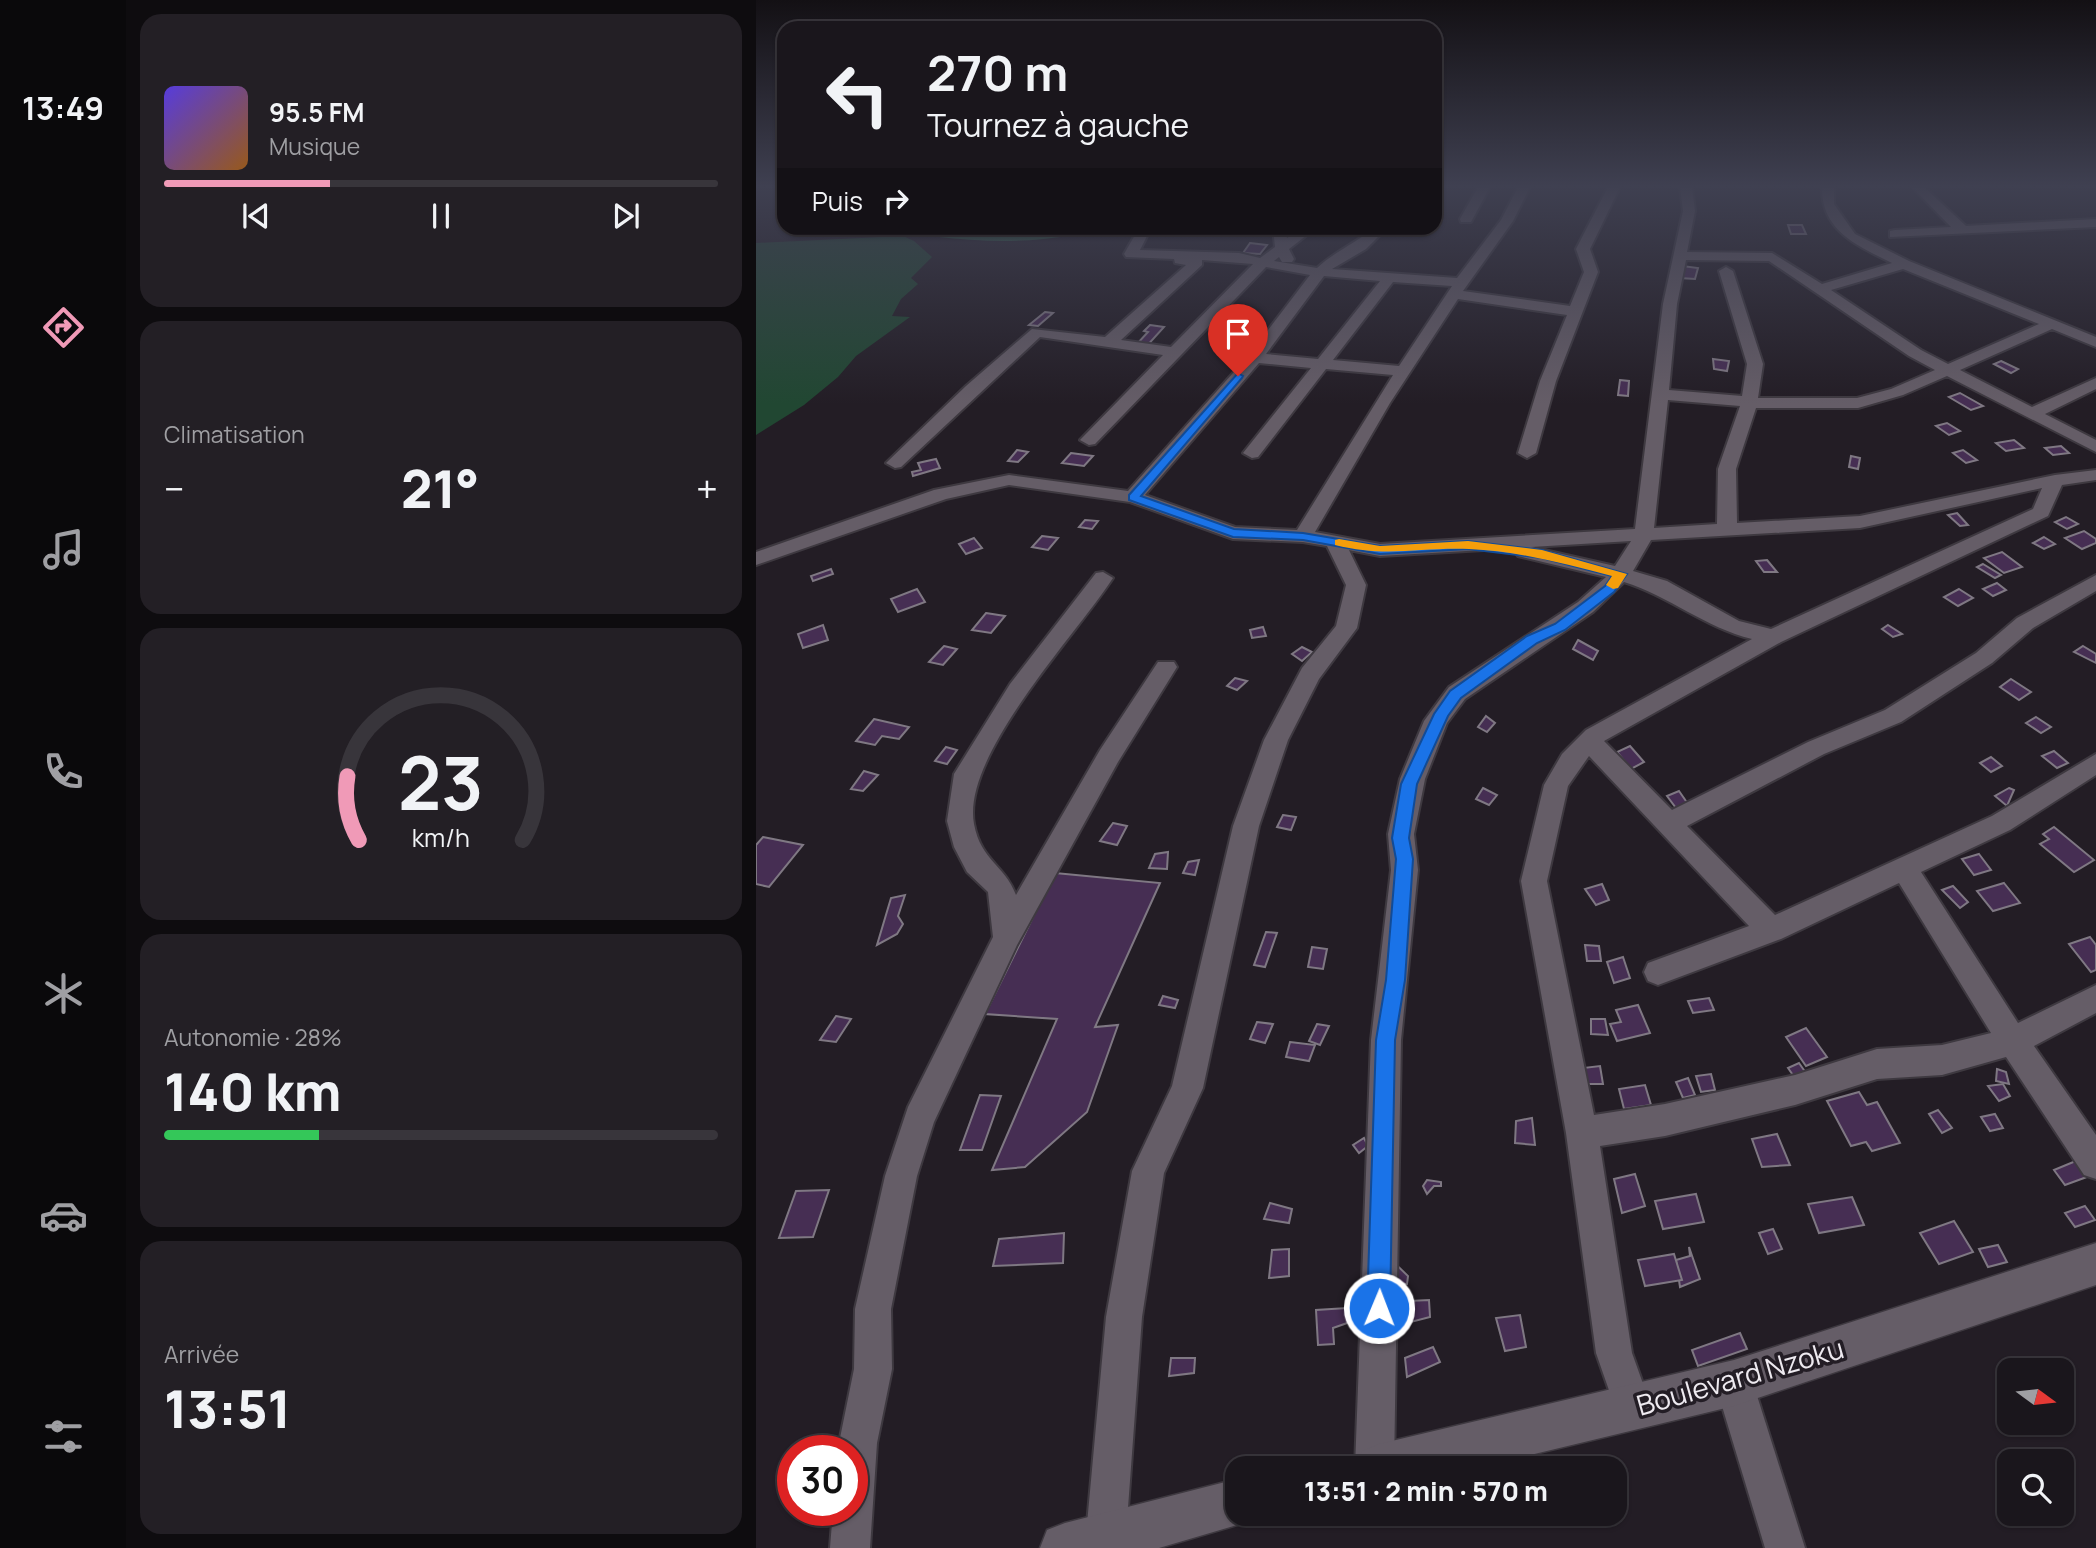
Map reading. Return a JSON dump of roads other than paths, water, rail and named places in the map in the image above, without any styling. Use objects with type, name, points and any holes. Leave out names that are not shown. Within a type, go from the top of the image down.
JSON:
[{"type":"street","points":[[1107,344],[1197,262],[1174,259]]},
{"type":"street","points":[[1246,259],[1295,270],[1390,277],[1573,310]]},
{"type":"street","points":[[1089,440],[1267,259]]},
{"type":"street","points":[[1289,259],[1295,270],[1311,285]]},
{"type":"street","points":[[1133,498],[1255,358],[1321,271],[1335,259]]},
{"type":"street","points":[[1303,536],[1403,371],[1477,259]]},
{"type":"street","points":[[1527,453],[1573,310],[1591,272],[1587,259]]},
{"type":"street","points":[[1377,1456],[1386,1040],[1395,980],[1405,859],[1401,838],[1409,784],[1441,714],[1456,695],[1532,639],[1560,627],[1610,589],[1636,553],[1644,535],[1658,394],[1679,259]]},
{"type":"street","points":[[1775,259],[1915,353],[2096,447]]},
{"type":"street","points":[[1894,259],[2096,342]]},
{"type":"street","points":[[1821,289],[1904,264]]},
{"type":"street","points":[[1726,271],[1755,365],[1749,403],[1727,469],[1727,530]]},
{"type":"street","points":[[1252,453],[1390,277]]},
{"type":"street","points":[[1658,394],[1749,403],[1858,403],[1897,392],[2052,324]]},
{"type":"street","points":[[895,463],[972,389],[1037,332],[1175,352]]},
{"type":"street","points":[[1255,358],[1403,371]]},
{"type":"street","points":[[2032,414],[2096,383]]},
{"type":"street","points":[[756,559],[873,516],[972,485],[1009,480],[1133,498],[1233,533],[1303,536],[1380,550],[1860,522],[2055,480],[2096,475]]},
{"type":"street","points":[[1632,1406],[1614,1353],[1581,1133],[1534,881],[1556,785],[1572,760],[1589,741],[1773,637],[2041,512],[2055,480]]},
{"type":"street","points":[[1225,1506],[1093,1544],[1124,1317],[1148,1171],[1187,1088],[1246,826],[1276,740],[1310,674],[1346,628],[1356,585],[1335,542]]},
{"type":"street","points":[[1468,545],[1542,554],[1660,586],[1732,627],[1773,637]]},
{"type":"street","points":[[1007,937],[1004,898],[999,885],[976,864],[967,847],[960,821],[966,774],[1039,660],[1103,578]]},
{"type":"street","points":[[1670,823],[1816,748],[1893,716],[1984,658],[2025,623],[2096,582]]},
{"type":"street","points":[[850,1548],[858,1443],[873,1369],[873,1309],[901,1176],[919,1118],[1007,937],[1109,755],[1167,667]]},
{"type":"street","points":[[1589,741],[1771,930]]},
{"type":"street","points":[[1658,972],[1771,930],[2001,823],[2096,763]]},
{"type":"street","points":[[1904,868],[2013,1041],[2096,1163]]},
{"type":"street","points":[[1581,1133],[1665,1120],[1795,1090],[1877,1064],[1942,1060],[2013,1041],[2096,998]]},
{"type":"street","name":"Boulevard Nzoku","points":[[1426,1456],[1734,1383],[2096,1264]]},
{"type":"street","points":[[1734,1383],[1785,1548]]}]
